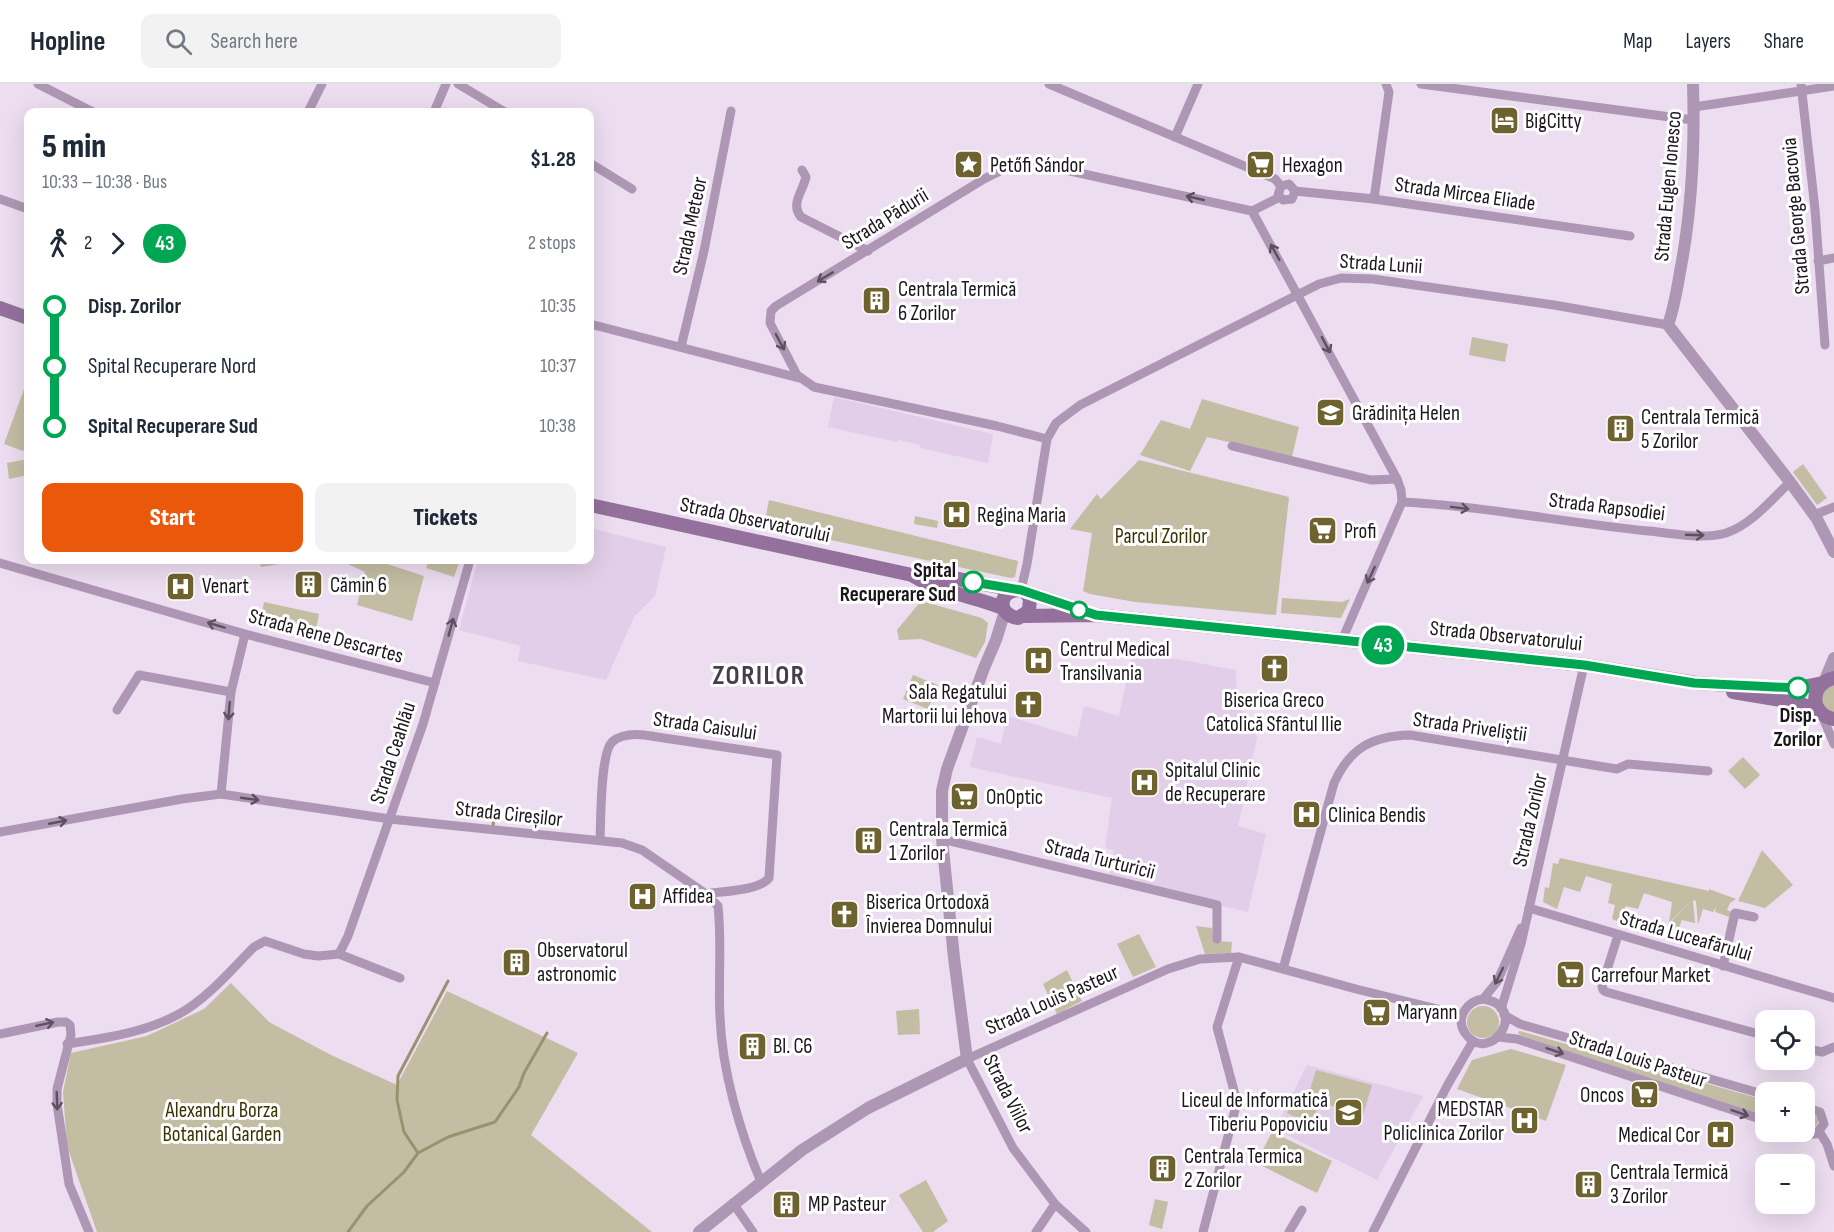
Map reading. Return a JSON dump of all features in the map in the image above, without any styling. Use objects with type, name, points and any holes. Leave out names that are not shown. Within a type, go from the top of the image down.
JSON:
[{"type":"main road","points":[[0,308],[24,317]]},
{"type":"main road","name":"Strada Observatorului","points":[[594,506],[912,575],[932,574],[1021,590],[1096,615]]},
{"type":"main road","name":"Strada Observatorului","points":[[912,575],[927,585],[1004,609]]},
{"type":"main road","points":[[1021,590],[1030,598],[1031,607],[1020,617],[1009,615],[1004,609],[1005,596],[1021,590]]},
{"type":"main road","name":"Strada Observatorului","points":[[1020,617],[1096,615],[1584,665],[1696,683],[1792,688],[1827,681]]},
{"type":"main road","points":[[1820,713],[1815,698],[1817,689],[1827,681]]},
{"type":"main road","name":"Strada Observatorului","points":[[1696,683],[1713,689],[1799,703],[1834,719]]},
{"type":"street","points":[[38,84],[85,108]]},
{"type":"street","points":[[310,108],[322,84]]},
{"type":"street","points":[[436,108],[446,84]]},
{"type":"street","points":[[458,84],[498,108]]},
{"type":"street","name":"Strada Mircea Eliade","points":[[1049,84],[1275,179],[1281,186],[1289,184],[1295,191],[1374,199],[1630,236]]},
{"type":"street","points":[[1175,136],[1198,84]]},
{"type":"street","points":[[1374,199],[1389,92],[1386,84]]},
{"type":"street","points":[[1421,84],[1693,120]]},
{"type":"street","name":"Strada Eugen Ionesco","points":[[1668,326],[1679,279],[1690,209],[1693,84]]},
{"type":"street","points":[[1694,106],[1801,87],[1834,86]]},
{"type":"street","name":"Strada George Bacovia","points":[[1801,87],[1815,209],[1825,345]]},
{"type":"street","name":"Strada Meteor","points":[[681,347],[704,251],[731,111]]},
{"type":"street","name":"Strada Pădurii","points":[[799,378],[770,323],[771,311],[1002,169],[1019,164],[1038,164],[1252,211]]},
{"type":"street","points":[[594,165],[632,189]]},
{"type":"street","points":[[802,170],[807,177],[796,204],[801,217],[868,251]]},
{"type":"street","points":[[1280,197],[1278,192],[1281,186]]},
{"type":"street","name":"Strada Mircea Eliade","points":[[1252,211],[1280,197],[1289,201],[1294,197],[1295,191]]},
{"type":"street","points":[[0,199],[24,208]]},
{"type":"street","points":[[1252,211],[1401,490],[1402,502],[1342,640]]},
{"type":"street","points":[[1818,261],[1834,258]]},
{"type":"street","name":"Strada Lunii","points":[[1021,590],[1028,564],[1047,439],[1056,423],[1080,405],[1329,280],[1351,277],[1373,279],[1554,305],[1668,326]]},
{"type":"street","points":[[594,325],[799,378],[814,387],[987,423],[1047,439]]},
{"type":"street","points":[[1668,326],[1790,482],[1834,547]]},
{"type":"street","points":[[1232,446],[1371,480],[1397,479]]},
{"type":"street","name":"Strada Rapsodiei","points":[[1402,502],[1700,536],[1724,533],[1752,519],[1790,482]]},
{"type":"street","points":[[1814,515],[1834,507]]},
{"type":"street","name":"Strada Rene Descartes","points":[[0,562],[246,634],[435,683]]},
{"type":"street","name":"Strada Ceahlău","points":[[339,954],[348,936],[390,819],[435,683],[469,564]]},
{"type":"street","points":[[990,603],[1001,626]]},
{"type":"street","name":"Strada Viilor","points":[[1004,609],[1001,626],[947,769],[942,791],[942,839],[967,1059],[1013,1148],[1055,1204],[1086,1232]]},
{"type":"street","name":"Strada Viilor","points":[[996,640],[1010,623],[1020,617]]},
{"type":"street","points":[[221,795],[231,692],[246,634]]},
{"type":"street","points":[[1827,681],[1834,658]]},
{"type":"street","name":"Strada Zorilor","points":[[1498,1037],[1505,1025],[1503,1012],[1519,953],[1584,665]]},
{"type":"street","points":[[117,710],[139,675],[231,692]]},
{"type":"street","points":[[1820,713],[1834,744]]},
{"type":"street","name":"Strada Caisului","points":[[600,840],[605,756],[612,742],[618,739],[644,735],[777,755],[768,878],[765,883],[753,887],[706,894]]},
{"type":"street","name":"Strada Priveliștii","points":[[1283,969],[1334,783],[1342,766],[1363,746],[1395,735],[1410,735],[1617,769],[1628,764],[1708,771]]},
{"type":"street","name":"Strada Cireșilor","points":[[0,832],[182,799],[221,795],[390,819],[600,840],[622,843],[642,850],[706,894],[718,906],[720,1019],[727,1069],[742,1133],[761,1182]]},
{"type":"street","name":"Strada Turturicii","points":[[942,839],[1217,905],[1217,939]]},
{"type":"street","name":"Strada Zorilor","points":[[1462,1015],[1472,1002],[1483,999],[1499,977],[1528,910]]},
{"type":"street","name":"Strada Luceafărului","points":[[1528,910],[1834,998]]},
{"type":"street","points":[[1723,966],[1735,913],[1754,917]]},
{"type":"street","points":[[1617,935],[1602,986],[1603,990],[1755,1033]]},
{"type":"street","points":[[68,1044],[142,1029],[180,1013],[198,1001],[254,946],[265,940],[304,954],[318,956],[339,954],[400,978]]},
{"type":"street","points":[[1203,1232],[1238,1102],[1217,1027],[1239,957]]},
{"type":"street","name":"Strada Louis Pasteur","points":[[699,1232],[802,1150],[868,1108],[967,1059],[1168,969],[1200,959],[1239,957],[1462,1015]]},
{"type":"street","points":[[1483,999],[1494,1002],[1503,1012]]},
{"type":"street","name":"Strada Louis Pasteur","points":[[1503,1012],[1510,1020],[1530,1027],[1755,1092]]},
{"type":"street","points":[[1462,1015],[1463,1030],[1473,1041],[1489,1042],[1498,1037]]},
{"type":"street","points":[[0,1034],[58,1022],[66,1022],[71,1029],[57,1089],[57,1104],[69,1184],[89,1232]]},
{"type":"street","name":"Strada Louis Pasteur","points":[[1498,1037],[1512,1038],[1551,1050],[1755,1117]]},
{"type":"street","points":[[1372,1232],[1473,1041]]},
{"type":"street","points":[[1815,1050],[1822,1052],[1834,1047]]},
{"type":"street","points":[[1815,1111],[1829,1119],[1815,1133]]},
{"type":"street","points":[[1819,1131],[1827,1144],[1834,1167]]},
{"type":"street","points":[[733,1203],[753,1232]]},
{"type":"street","points":[[1036,1232],[1055,1204]]},
{"type":"street","points":[[1289,1232],[1302,1210]]},
{"type":"shaded area","points":[[834,397],[993,434],[988,463],[920,448],[920,445],[898,440],[897,442],[828,427]]},
{"type":"shaded area","points":[[594,529],[666,547],[655,596],[634,617],[606,680],[518,661],[521,646],[459,630],[477,564],[594,564]]},
{"type":"shaded area","points":[[1188,533],[1205,534],[1204,544],[1195,545],[1187,539]]},
{"type":"shaded area","name":"Spitalul Clinic de Recuperare","points":[[1133,651],[1236,670],[1239,704],[1257,737],[1238,826],[1266,834],[1248,912],[1108,879],[1114,850],[1105,848],[1112,798],[970,767],[977,737],[1001,744],[1007,716],[1077,737],[1084,706],[1119,716]]},
{"type":"shaded area","name":"Liceul de Informatică Tiberiu Popoviciu","points":[[1307,1065],[1423,1096],[1377,1180],[1275,1129]]},
{"type":"green space","points":[[1472,337],[1508,344],[1505,362],[1469,355]]},
{"type":"green space","points":[[24,389],[24,451],[4,444]]},
{"type":"green space","points":[[1202,399],[1299,427],[1292,457],[1207,437],[1190,471],[1140,455],[1161,420],[1190,429]]},
{"type":"green space","points":[[24,460],[24,476],[9,479],[7,463]]},
{"type":"green space","name":"Parcul Zorilor","points":[[1139,460],[1289,497],[1276,615],[1135,602],[1083,591],[1092,533],[1070,529],[1097,494],[1101,499]]},
{"type":"green space","points":[[1803,464],[1827,498],[1817,505],[1793,472]]},
{"type":"green space","points":[[769,500],[1018,561],[1015,577],[764,526]]},
{"type":"green space","points":[[915,516],[938,521],[937,528],[914,524]]},
{"type":"green space","points":[[260,564],[279,564],[261,567]]},
{"type":"green space","points":[[348,564],[387,564],[424,576],[412,621],[357,605],[365,572]]},
{"type":"green space","points":[[428,564],[459,564],[454,577],[426,568]]},
{"type":"green space","points":[[1282,598],[1342,602],[1350,599],[1341,618],[1281,613]]},
{"type":"green space","points":[[921,601],[982,618],[988,623],[985,642],[976,658],[921,639],[899,640],[897,630]]},
{"type":"green space","points":[[264,602],[319,614],[314,640],[259,628]]},
{"type":"green space","points":[[913,675],[938,685],[928,709],[903,699]]},
{"type":"green space","points":[[1834,684],[1834,713],[1822,706],[1821,692]]},
{"type":"green space","points":[[1743,757],[1760,775],[1745,789],[1728,771]]},
{"type":"green space","points":[[1762,850],[1793,885],[1765,908],[1738,901]]},
{"type":"green space","points":[[1560,858],[1709,891],[1709,889],[1736,899],[1730,903],[1727,910],[1735,913],[1729,936],[1725,935],[1729,917],[1715,912],[1716,907],[1713,912],[1703,909],[1698,925],[1696,901],[1693,900],[1695,923],[1682,920],[1676,935],[1671,935],[1674,924],[1671,922],[1692,900],[1669,923],[1672,902],[1644,893],[1638,909],[1626,906],[1620,922],[1612,919],[1615,905],[1608,903],[1612,884],[1586,876],[1580,892],[1564,887],[1557,909],[1543,902],[1545,887],[1549,888],[1553,863],[1558,864]]},
{"type":"green space","points":[[1196,926],[1212,928],[1215,941],[1232,942],[1231,953],[1205,954]]},
{"type":"green space","points":[[1139,934],[1156,967],[1133,977],[1117,944]]},
{"type":"green space","points":[[1067,970],[1082,1001],[1057,1014],[1043,984]]},
{"type":"green space","name":"Alexandru Borza Botanical Garden","points":[[231,983],[269,1022],[331,1055],[397,1085],[447,991],[578,1053],[531,1135],[652,1232],[97,1232],[67,1146],[63,1092],[71,1053],[147,1036],[204,1009]]},
{"type":"green space","points":[[1483,1006],[1494,1011],[1499,1022],[1494,1033],[1483,1038],[1472,1033],[1467,1022],[1472,1011]]},
{"type":"green space","points":[[919,1009],[920,1034],[898,1035],[896,1011]]},
{"type":"green space","points":[[1518,1032],[1755,1097],[1755,1115],[1520,1035]]},
{"type":"green space","points":[[1511,1049],[1566,1065],[1546,1121],[1457,1089],[1472,1060]]},
{"type":"green space","points":[[1316,1070],[1372,1085],[1363,1115],[1307,1099]]},
{"type":"green space","points":[[1294,1098],[1317,1110],[1310,1124],[1287,1113]]},
{"type":"green space","points":[[1815,1115],[1818,1118],[1818,1124],[1815,1127]]},
{"type":"green space","points":[[1272,1132],[1332,1161],[1317,1193],[1256,1163]]},
{"type":"green space","points":[[926,1180],[948,1221],[933,1232],[923,1232],[899,1195]]},
{"type":"green space","points":[[1155,1199],[1168,1202],[1162,1229],[1149,1225]]},
{"type":"waterway","points":[[493,826],[495,807]]},
{"type":"waterway","points":[[418,1153],[404,1132],[397,1100],[398,1076],[448,981]]},
{"type":"waterway","points":[[348,1232],[367,1206],[404,1172],[418,1153],[448,1137],[495,1122],[519,1087],[524,1073],[547,1033]]},
{"type":"bus line","name":"43","points":[[973,582],[1021,590],[1096,615],[1584,665],[1694,683],[1798,688]]},
{"type":"place","name":"BigCitty","points":[[1504,121]]},
{"type":"place","name":"Petőfi Sándor","points":[[969,165]]},
{"type":"place","name":"Hexagon","points":[[1261,165]]},
{"type":"place","name":"Centrala Termică 6 Zorilor","points":[[877,301]]},
{"type":"place","name":"Grădinița Helen","points":[[1331,413]]},
{"type":"place","name":"Centrala Termică 5 Zorilor","points":[[1620,429]]},
{"type":"place","name":"Regina Maria","points":[[956,515]]},
{"type":"place","name":"Profi","points":[[1323,531]]},
{"type":"place","name":"Spital Recuperare Sud","points":[[973,582]]},
{"type":"place","name":"Cămin 6","points":[[309,585]]},
{"type":"place","name":"Venart","points":[[181,586]]},
{"type":"place","name":"Centrul Medical Transilvania","points":[[1039,661]]},
{"type":"place","name":"Biserica Greco Catolică Sfântul Ilie","points":[[1274,669]]},
{"type":"place","name":"Disp. Zorilor","points":[[1798,688]]},
{"type":"place","name":"Sala Regatului Martorii lui Iehova","points":[[1028,704]]},
{"type":"place","name":"Spitalul Clinic de Recuperare","points":[[1144,782]]},
{"type":"place","name":"OnOptic","points":[[965,797]]},
{"type":"place","name":"Clinica Bendis","points":[[1307,815]]},
{"type":"place","name":"Centrala Termică 1 Zorilor","points":[[868,841]]},
{"type":"place","name":"Affidea","points":[[642,896]]},
{"type":"place","name":"Biserica Ortodoxă Învierea Domnului","points":[[845,914]]},
{"type":"place","name":"Observatorul astronomic","points":[[516,962]]},
{"type":"place","name":"Carrefour Market","points":[[1570,975]]},
{"type":"place","name":"Maryann","points":[[1376,1012]]},
{"type":"place","name":"Bl. C6","points":[[752,1046]]},
{"type":"place","name":"Oncos","points":[[1645,1095]]},
{"type":"place","name":"Liceul de Informatică Tiberiu Popoviciu","points":[[1349,1112]]},
{"type":"place","name":"MEDSTAR Policlinica Zorilor","points":[[1525,1121]]},
{"type":"place","name":"Medical Cor","points":[[1721,1135]]},
{"type":"place","name":"Centrala Termica 2 Zorilor","points":[[1163,1168]]},
{"type":"place","name":"Centrala Termică 3 Zorilor","points":[[1589,1184]]},
{"type":"place","name":"MP Pasteur","points":[[787,1204]]},
{"type":"district","name":"ZORILOR","points":[[759,676]]}]
